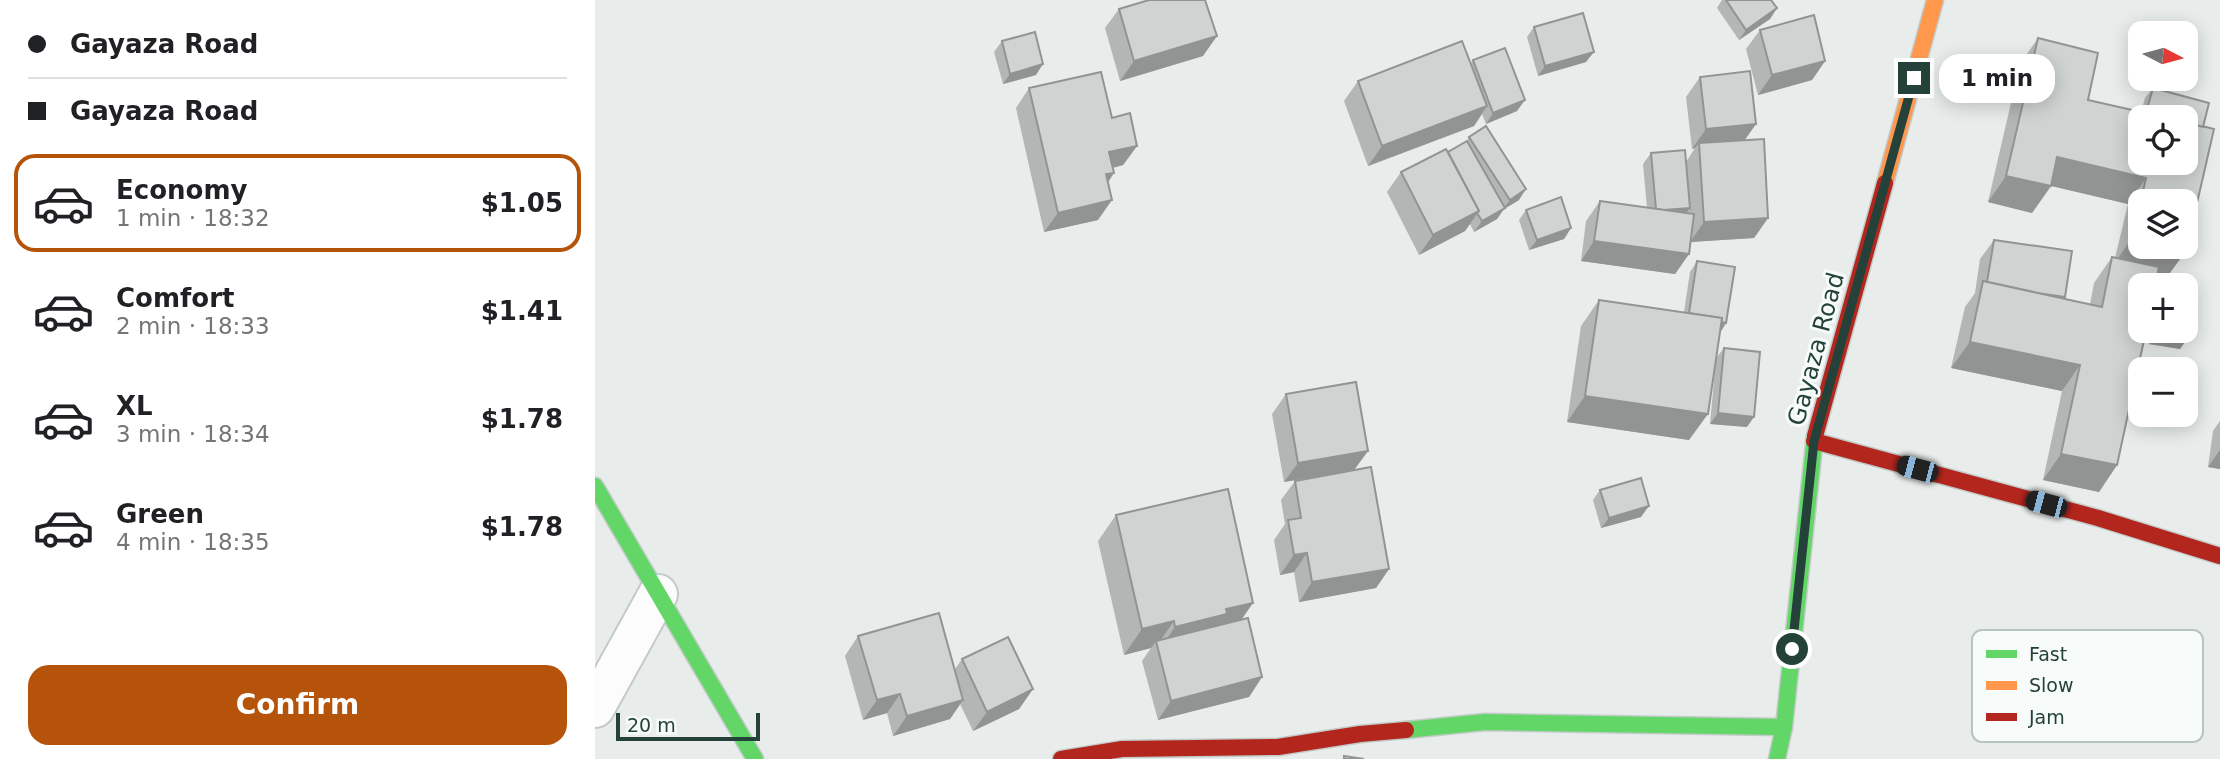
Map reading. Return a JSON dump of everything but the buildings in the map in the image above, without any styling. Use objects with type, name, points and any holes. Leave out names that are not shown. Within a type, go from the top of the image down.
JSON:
[{"type":"street","name":"Gayaza Road","points":[[1777,759],[1784,727],[1814,441],[1935,0]]},
{"type":"street","points":[[1814,441],[2085,514],[2220,556]]},
{"type":"street","points":[[595,486],[755,759]]},
{"type":"street","points":[[595,708],[658,594]]},
{"type":"street","points":[[1061,759],[1122,749],[1278,747],[1360,734],[1485,722],[1784,727]]},
{"type":"traffic: fast","points":[[1777,759],[1784,727],[1815,436]]},
{"type":"traffic: fast","points":[[595,486],[755,759]]},
{"type":"traffic: fast","points":[[1406,730],[1485,722],[1784,727]]},
{"type":"traffic: slow","points":[[1885,183],[1935,0]]},
{"type":"traffic: jam","points":[[1815,436],[1885,183]]},
{"type":"traffic: jam","points":[[1814,441],[2098,518],[2220,556]]},
{"type":"traffic: jam","points":[[1061,759],[1122,749],[1278,747],[1406,730]]},
{"type":"route","points":[[1792,649],[1814,441],[1914,78]]}]
